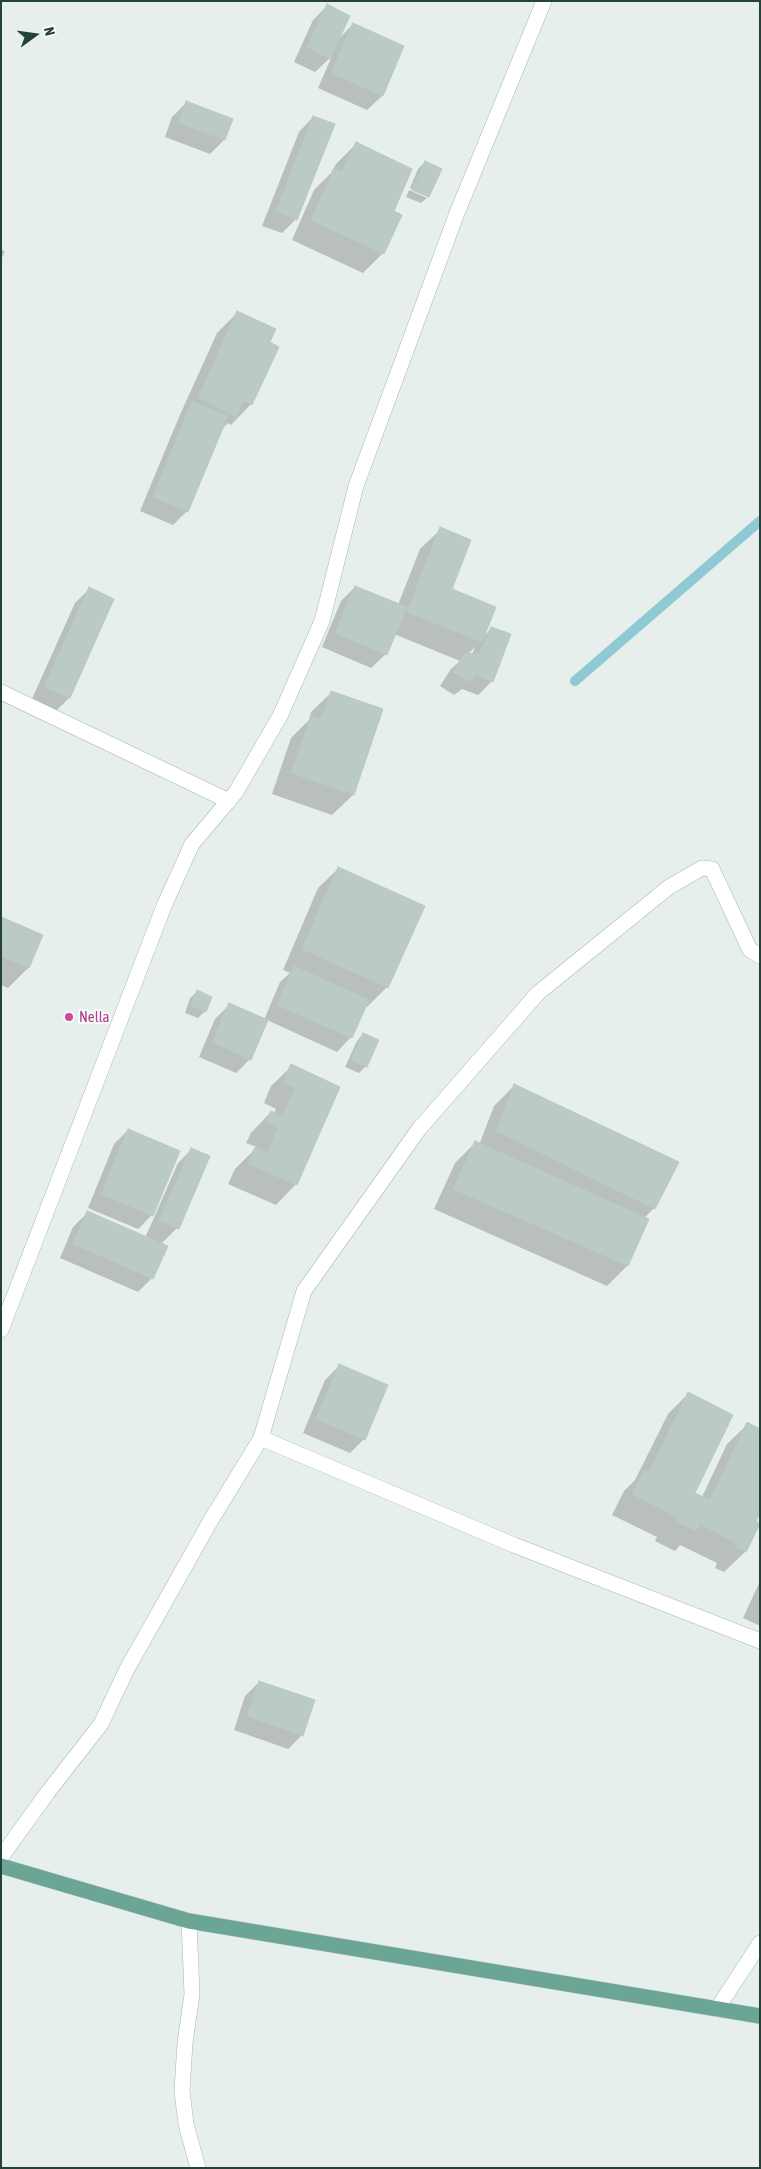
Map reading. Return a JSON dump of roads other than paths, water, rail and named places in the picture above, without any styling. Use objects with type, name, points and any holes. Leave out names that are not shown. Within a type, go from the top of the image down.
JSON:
[{"type":"main road","points":[[1,1866],[189,1921],[760,2016]]},
{"type":"street","points":[[1,1330],[164,906],[192,844],[236,792],[280,716],[322,621],[356,486],[457,213],[544,1]]},
{"type":"street","points":[[1,692],[229,800]]},
{"type":"street","points":[[1,1857],[101,1724],[127,1669],[211,1520],[261,1438],[304,1291],[419,1129],[538,993],[669,887],[702,868],[712,869],[750,950],[760,956]]},
{"type":"street","points":[[261,1438],[514,1545],[760,1641]]},
{"type":"street","points":[[189,1921],[192,1994],[185,2043],[182,2091],[186,2124],[198,2168]]},
{"type":"street","points":[[717,2009],[760,1943]]},
{"type":"waterway","points":[[575,681],[760,521]]},
{"type":"place","name":"Nella","points":[[69,1017]]}]
